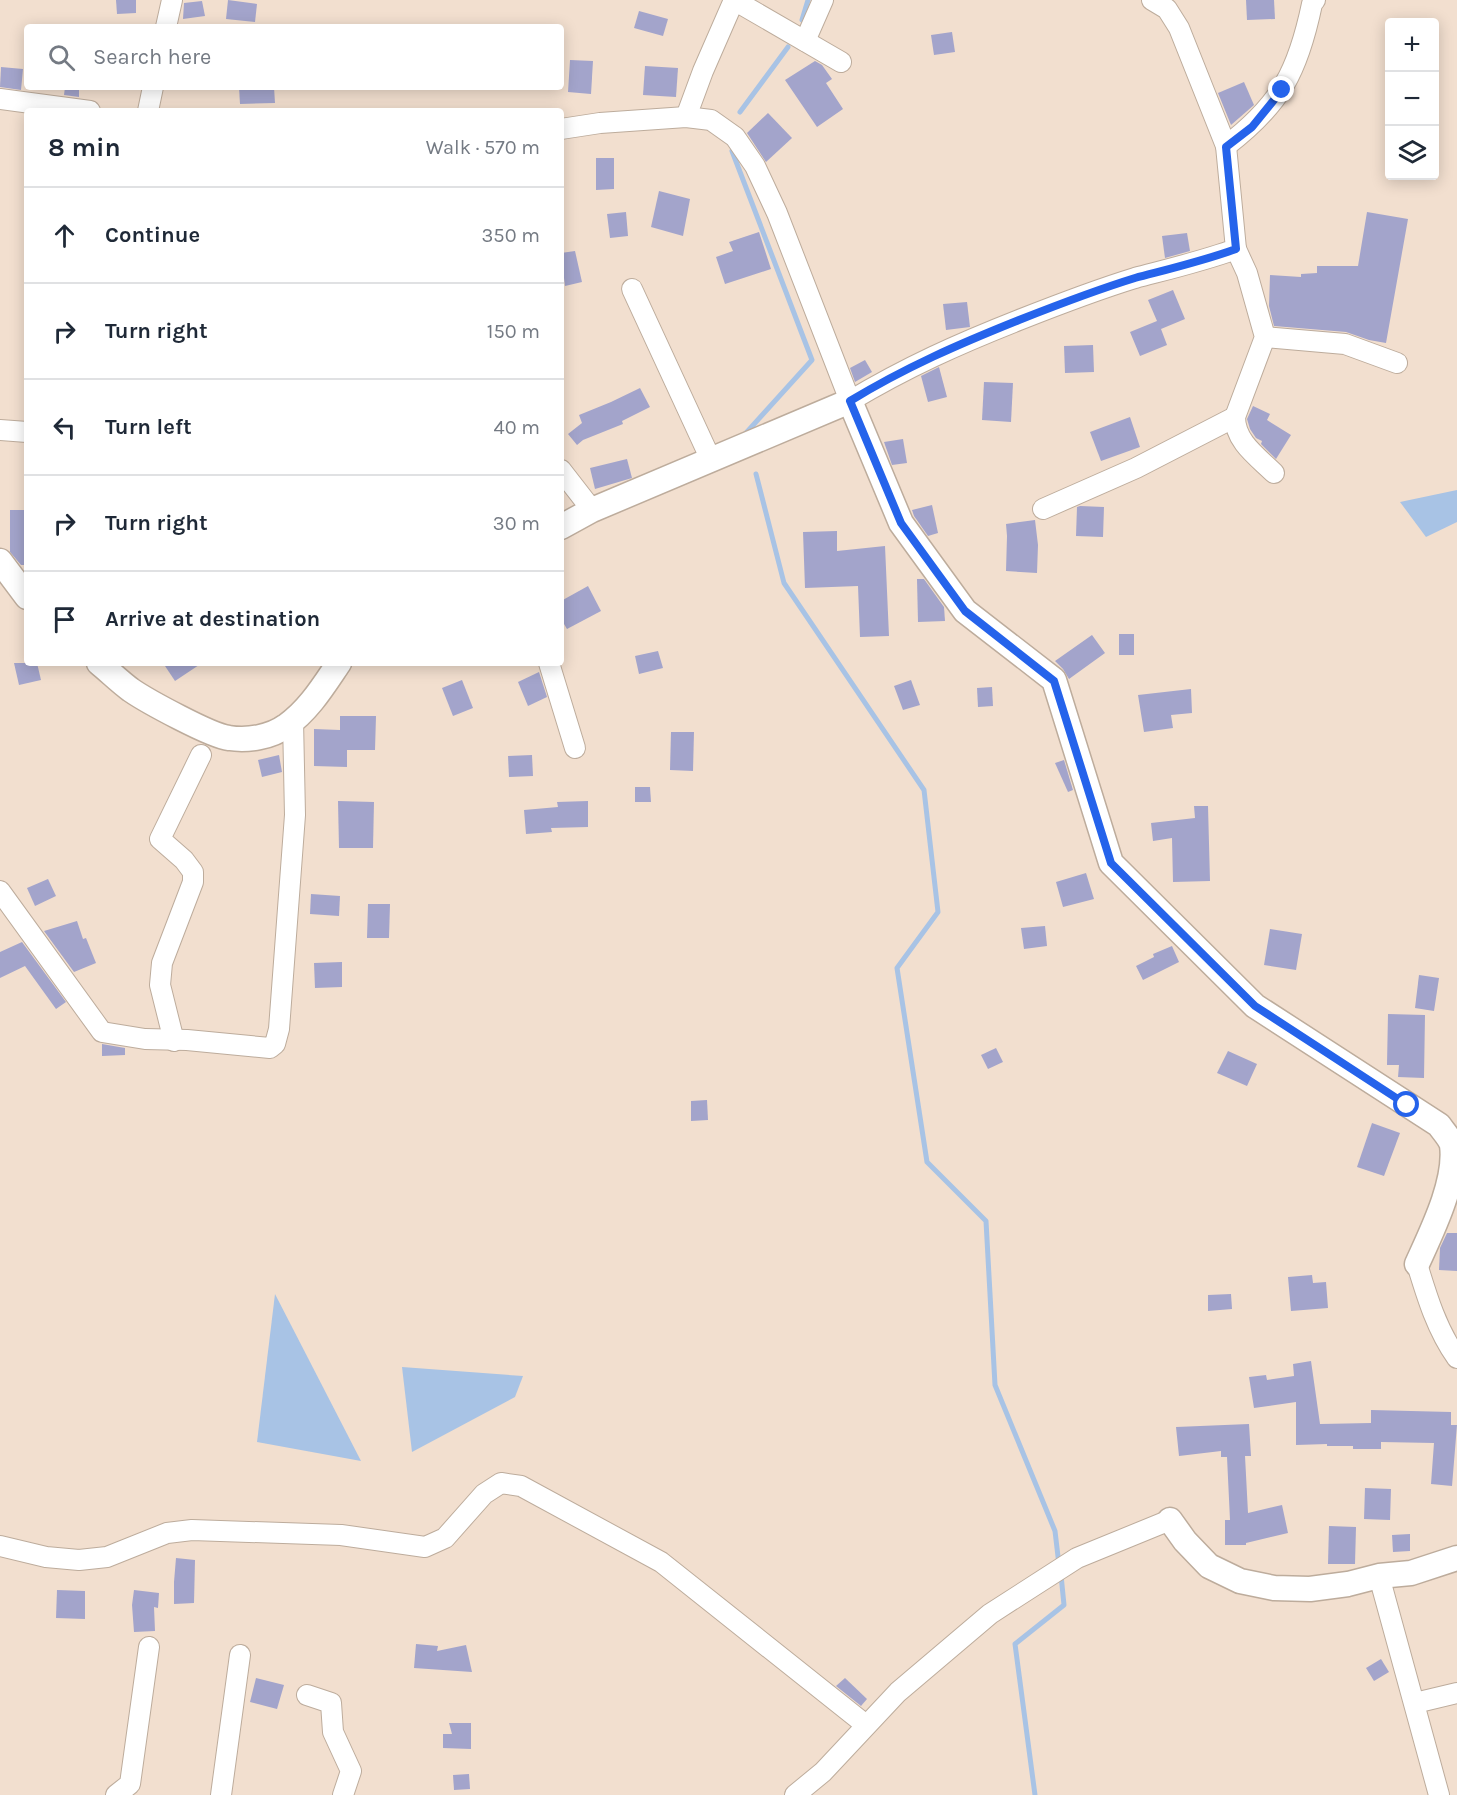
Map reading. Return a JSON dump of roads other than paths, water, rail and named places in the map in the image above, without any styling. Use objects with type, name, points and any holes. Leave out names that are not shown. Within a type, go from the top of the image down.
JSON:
[{"type":"street","points":[[167,24],[172,0]]},
{"type":"street","points":[[686,117],[734,0],[841,62]]},
{"type":"street","points":[[805,41],[823,0]]},
{"type":"street","points":[[1152,0],[1167,9],[1179,28],[1226,147],[1236,249],[1246,273],[1265,337],[1235,417],[1235,429],[1245,446],[1274,473]]},
{"type":"street","points":[[1226,147],[1252,127],[1282,90],[1306,36],[1312,4],[1315,0]]},
{"type":"street","points":[[149,108],[152,90]]},
{"type":"street","points":[[0,99],[68,108]]},
{"type":"street","points":[[564,129],[600,123],[686,117],[711,120],[735,137],[755,166],[777,213],[850,401],[901,523],[965,611],[1054,681],[1111,863],[1255,1006],[1439,1125],[1452,1144],[1455,1170],[1445,1203],[1417,1264],[1432,1313],[1449,1348],[1457,1358]]},
{"type":"street","points":[[564,525],[592,510],[850,401],[891,376],[944,350],[1062,303],[1236,249]]},
{"type":"street","points":[[632,289],[711,460]]},
{"type":"street","points":[[1265,337],[1345,344],[1397,363]]},
{"type":"street","points":[[1043,509],[1136,468],[1235,417]]},
{"type":"street","points":[[0,430],[24,432]]},
{"type":"street","points":[[564,474],[592,510]]},
{"type":"street","points":[[0,561],[24,593]]},
{"type":"street","points":[[103,666],[132,691],[196,725],[227,738],[247,739],[272,734],[287,726],[315,699],[337,666]]},
{"type":"street","points":[[550,666],[575,748]]},
{"type":"street","points":[[0,891],[102,1032],[145,1039],[270,1048],[275,1044],[279,1029],[295,815],[293,720]]},
{"type":"street","points":[[174,1041],[160,985],[162,963],[193,882],[193,872],[184,860],[160,839],[201,755]]},
{"type":"street","points":[[0,1546],[46,1557],[79,1560],[107,1557],[167,1533],[192,1530],[341,1535],[425,1547],[446,1538],[484,1494],[501,1483],[510,1483],[521,1486],[661,1562],[866,1725]]},
{"type":"street","points":[[795,1795],[823,1772],[898,1692],[990,1614],[1071,1562],[1170,1520],[1185,1541],[1209,1566],[1240,1581],[1274,1588],[1310,1589],[1348,1584],[1379,1576],[1411,1573],[1457,1558]]},
{"type":"street","points":[[1379,1576],[1439,1795]]},
{"type":"street","points":[[116,1795],[130,1784],[149,1647]]},
{"type":"street","points":[[221,1795],[240,1655]]},
{"type":"street","points":[[1415,1703],[1457,1693]]},
{"type":"street","points":[[307,1695],[331,1703],[333,1732],[351,1771],[343,1795]]},
{"type":"water","points":[[1457,490],[1457,522],[1426,537],[1400,502]]},
{"type":"water","points":[[275,1294],[361,1461],[257,1442]]},
{"type":"water","points":[[402,1367],[523,1376],[515,1397],[412,1452]]},
{"type":"waterway","points":[[802,20],[808,0]]},
{"type":"waterway","points":[[740,112],[788,47]]},
{"type":"waterway","points":[[732,151],[812,360],[746,433]]},
{"type":"waterway","points":[[756,474],[784,583],[924,790],[938,912],[897,968],[927,1162],[986,1221],[995,1385],[1055,1531],[1059,1565]]},
{"type":"waterway","points":[[1035,1795],[1015,1644],[1064,1605],[1061,1575]]}]
